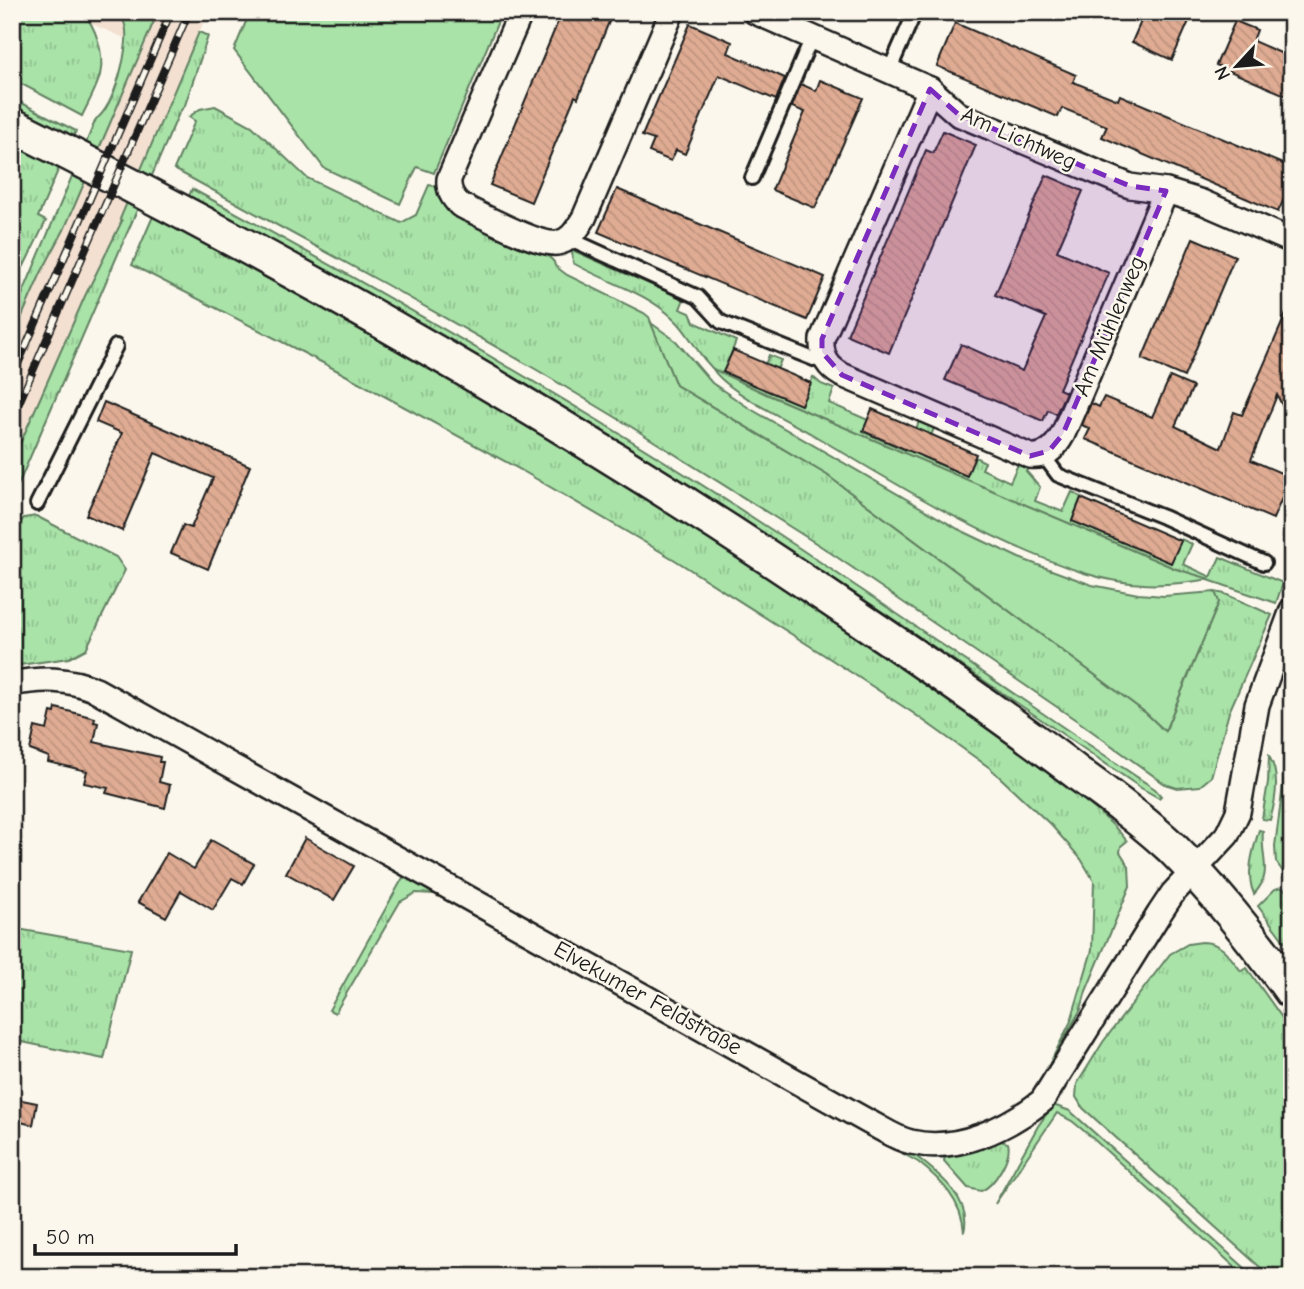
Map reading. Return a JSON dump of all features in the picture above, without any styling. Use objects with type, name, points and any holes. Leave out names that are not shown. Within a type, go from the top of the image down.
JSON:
[{"type":"main road","points":[[12,125],[235,239],[391,325],[656,483],[833,600],[1018,727],[1136,817],[1194,871],[1246,929],[1292,992]]},
{"type":"street","points":[[521,12],[449,179],[449,185],[454,200],[541,241],[555,243],[568,238],[584,218],[672,12]]},
{"type":"street","name":"Am Lichtweg","points":[[755,12],[930,89],[958,114],[1130,186],[1166,191],[1202,202],[1292,241]]},
{"type":"street","points":[[930,89],[822,339],[822,352],[836,372],[855,381],[1030,456],[1043,455]]},
{"type":"street","name":"Am Mühlenweg","points":[[1043,455],[1055,447],[1063,434],[1166,191]]},
{"type":"street","name":"Elvekumer Feldstraße","points":[[12,684],[59,679],[96,690],[867,1121],[910,1142],[948,1142],[986,1135],[1018,1120],[1042,1101],[1159,914],[1227,835],[1238,812],[1257,705],[1292,610]]},
{"type":"lane","points":[[889,71],[915,12]]},
{"type":"lane","points":[[752,178],[812,37]]},
{"type":"lane","points":[[568,238],[698,297],[721,322],[816,360],[825,359]]},
{"type":"lane","points":[[37,504],[116,346]]},
{"type":"lane","points":[[1043,455],[1058,475],[1163,517],[1264,563]]},
{"type":"highlighted area","points":[[930,89],[958,114],[1130,186],[1166,191],[1063,434],[1049,451],[1030,456],[842,375],[822,352],[822,339]]},
{"type":"shaded area","points":[[64,12],[208,12],[120,218],[123,220],[85,296],[12,462],[12,339],[41,273],[64,230],[143,46]]},
{"type":"green space","points":[[12,12],[82,12],[87,18],[98,41],[101,67],[97,85],[82,116],[12,79]]},
{"type":"green space","points":[[122,12],[158,12],[64,230],[41,273],[12,339],[12,319],[96,119],[103,113],[115,90],[126,47],[125,24],[120,15]]},
{"type":"green space","points":[[250,12],[502,12],[434,173],[417,167],[400,204],[324,168],[234,50]]},
{"type":"green space","points":[[199,32],[208,36],[185,105],[179,113],[12,499],[12,462],[85,296],[122,221],[120,219]]},
{"type":"green space","points":[[12,98],[76,131],[73,137],[12,106]]},
{"type":"green space","points":[[215,106],[252,126],[307,178],[401,223],[416,215],[429,185],[435,186],[443,204],[450,210],[545,252],[555,266],[567,275],[644,313],[649,317],[676,385],[827,475],[1146,713],[1165,731],[1219,602],[1215,592],[1272,615],[1229,712],[1211,777],[1200,786],[1177,788],[1165,784],[1079,722],[822,547],[622,421],[385,284],[174,169],[195,121],[189,117],[200,109]]},
{"type":"green space","points":[[12,144],[59,168],[38,217],[46,221],[24,266],[12,226]]},
{"type":"green space","points":[[192,189],[479,349],[689,477],[858,587],[1155,789],[1161,796],[1159,798],[1141,788],[895,620],[645,457],[475,354],[189,196]]},
{"type":"green space","points":[[154,214],[350,320],[637,491],[934,688],[1085,801],[1111,824],[1127,841],[1121,846],[1120,852],[1129,866],[1130,886],[1081,1009],[1046,1071],[1071,1021],[1092,950],[1094,881],[1081,859],[1051,825],[990,768],[913,713],[675,560],[521,470],[325,364],[132,265]]},
{"type":"green space","points":[[572,250],[684,299],[680,309],[690,313],[694,322],[736,341],[724,372],[756,386],[769,355],[781,360],[768,391],[801,405],[813,377],[821,384],[834,389],[829,403],[868,420],[863,432],[907,451],[920,419],[935,426],[922,457],[966,476],[975,457],[985,462],[982,469],[1010,482],[1019,462],[1030,467],[1026,471],[1040,487],[1035,501],[1063,512],[1072,492],[1081,497],[1072,521],[1171,563],[1181,539],[1192,544],[1183,564],[1211,577],[1220,557],[1283,583],[1276,603],[1176,569],[719,374],[680,325],[663,310],[638,294],[573,263]]},
{"type":"green space","points":[[651,323],[676,341],[712,383],[749,408],[958,529],[1019,558],[1092,585],[1164,596],[1215,592],[1219,602],[1165,731],[1146,713],[827,475],[676,385]]},
{"type":"green space","points":[[713,369],[1176,569],[1210,579],[1162,584],[1116,581],[1084,573],[1012,545],[910,492],[772,413],[730,386]]},
{"type":"green space","points":[[36,516],[116,557],[125,570],[86,649],[69,658],[12,666],[12,532],[24,518]]},
{"type":"green space","points":[[1289,728],[1292,729],[1292,884],[1276,862],[1275,846],[1283,786],[1284,747],[1289,743],[1285,733]]},
{"type":"green space","points":[[1269,756],[1275,771],[1276,787],[1270,820],[1262,819]]},
{"type":"green space","points":[[1259,830],[1263,831],[1265,872],[1254,894],[1250,871]]},
{"type":"green space","points":[[406,872],[912,1153],[941,1177],[958,1197],[963,1208],[964,1232],[955,1201],[935,1176],[918,1162],[435,894],[416,893],[400,902],[335,1013],[329,1010]]},
{"type":"green space","points":[[1281,887],[1292,895],[1292,952],[1258,906],[1275,889]]},
{"type":"green space","points":[[12,928],[131,949],[104,1059],[12,1040]]},
{"type":"green space","points":[[1202,942],[1220,947],[1241,971],[1247,968],[1292,1032],[1292,1277],[1271,1277],[1083,1108],[1076,1097],[1077,1084],[1103,1042],[1170,954],[1188,944]]},
{"type":"green space","points":[[1053,1105],[1070,1111],[1255,1277],[1246,1277],[1089,1135],[1057,1113],[995,1204],[1038,1126]]},
{"type":"green space","points":[[1000,1141],[1008,1143],[1005,1163],[991,1183],[981,1191],[968,1188],[944,1161],[946,1151],[971,1150]]},
{"type":"building","points":[[562,12],[613,12],[531,202],[490,185]]},
{"type":"building","points":[[1145,12],[1193,12],[1172,60],[1132,42]]},
{"type":"building","points":[[1235,21],[1257,30],[1253,41],[1292,58],[1292,98],[1216,65]]},
{"type":"building","points":[[955,23],[1076,75],[1073,82],[1118,100],[1120,95],[1292,168],[1292,205],[1283,201],[1278,212],[1102,137],[1107,126],[1062,108],[1058,117],[937,66]]},
{"type":"building","points":[[690,24],[732,42],[728,53],[785,78],[776,100],[719,75],[685,154],[676,150],[671,161],[649,152],[654,140],[642,136]]},
{"type":"building","points":[[820,80],[863,98],[815,208],[772,190],[805,112],[792,107],[801,84],[816,91]]},
{"type":"building","points":[[943,131],[976,145],[889,353],[847,335],[926,150],[933,153]]},
{"type":"building","points":[[1046,175],[1083,191],[1057,251],[1109,273],[1059,389],[1066,392],[1056,414],[1048,410],[1043,421],[945,380],[961,344],[1022,371],[1046,317],[995,295]]},
{"type":"building","points":[[617,189],[825,277],[807,320],[598,232]]},
{"type":"building","points":[[1193,238],[1235,256],[1184,377],[1142,359]]},
{"type":"building","points":[[1292,300],[1292,425],[1277,395],[1251,460],[1288,476],[1288,484],[1273,519],[1085,439],[1090,429],[1082,425],[1091,403],[1099,407],[1104,397],[1152,417],[1170,377],[1193,387],[1175,426],[1221,448],[1234,412],[1242,415]]},
{"type":"building","points":[[733,350],[811,383],[801,405],[723,372]]},
{"type":"building","points":[[104,402],[250,466],[208,569],[171,553],[183,525],[191,528],[213,478],[155,453],[122,531],[86,515],[122,433],[96,422]]},
{"type":"building","points":[[872,409],[976,454],[967,476],[863,431]]},
{"type":"building","points":[[1081,498],[1181,541],[1171,563],[1072,521]]},
{"type":"building","points":[[56,708],[95,718],[94,722],[98,723],[94,742],[160,757],[159,762],[163,762],[159,782],[170,785],[165,808],[106,793],[108,788],[84,783],[87,771],[48,762],[49,757],[30,750],[35,727],[47,730],[51,712],[55,713]]},
{"type":"building","points":[[305,838],[354,866],[334,900],[286,873]]},
{"type":"building","points":[[211,840],[254,864],[243,884],[232,878],[213,910],[181,891],[166,917],[138,902],[167,853],[194,869]]},
{"type":"building","points":[[12,1098],[37,1103],[33,1125],[12,1120]]},
{"type":"railway","points":[[12,378],[171,12]]},
{"type":"railway","points":[[12,419],[189,12]]}]
